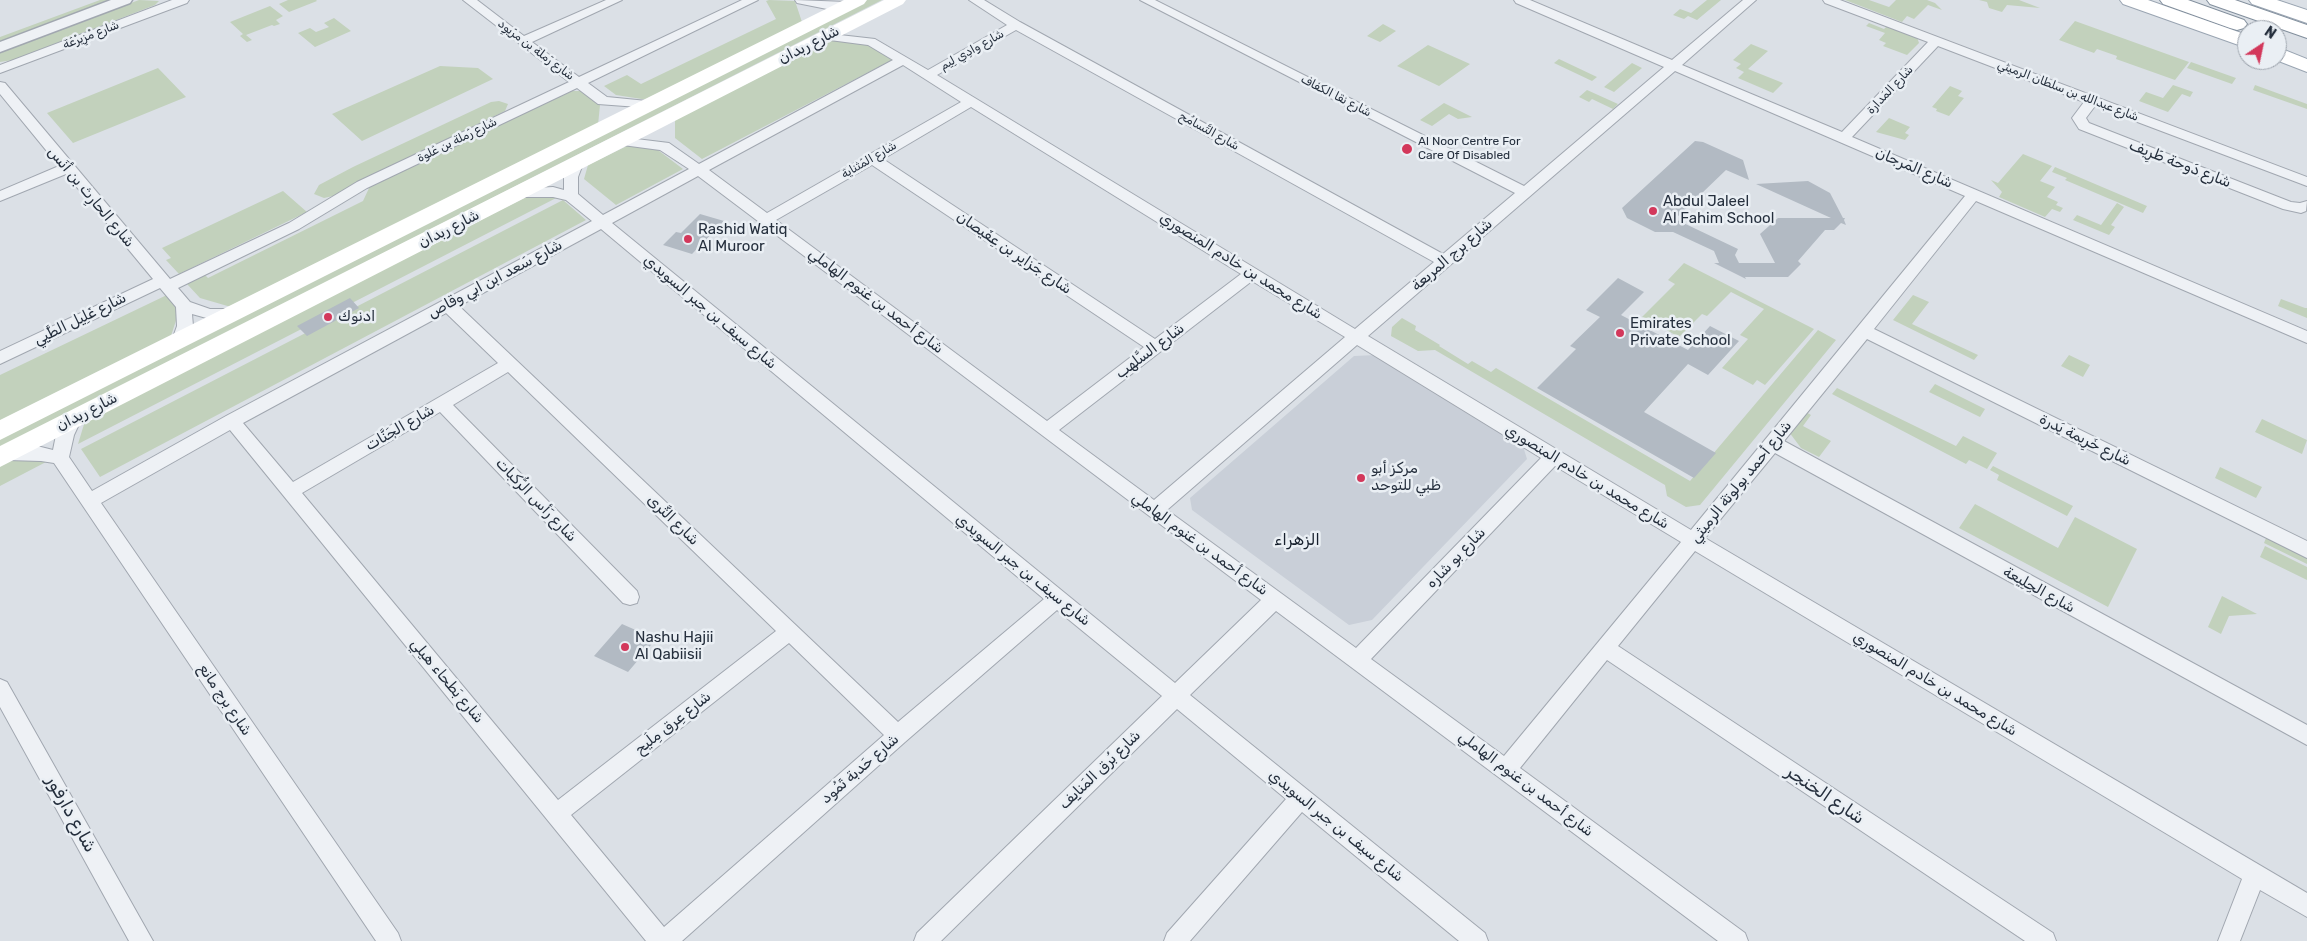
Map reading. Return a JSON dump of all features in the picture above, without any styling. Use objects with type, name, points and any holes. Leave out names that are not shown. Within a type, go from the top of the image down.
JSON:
[{"type":"main road","name":"شارع ربدان","points":[[4,455],[666,118],[856,8],[897,0]]},
{"type":"main road","points":[[2130,0],[2237,38]]},
{"type":"main road","points":[[2170,0],[2237,24]]},
{"type":"main road","points":[[2217,0],[2307,32]]},
{"type":"main road","points":[[2259,0],[2307,17]]},
{"type":"main road","name":"شارع ربدان","points":[[0,431],[647,105],[817,31]]},
{"type":"main road","points":[[2287,42],[2307,50]]},
{"type":"main road","points":[[2287,58],[2307,66]]},
{"type":"street","points":[[0,32],[88,0]]},
{"type":"street","points":[[0,47],[125,0]]},
{"type":"street","name":"شارع مْزِيرْعَة","points":[[0,69],[182,0]]},
{"type":"street","name":"شارع رَملة بن مرَيوِد","points":[[469,0],[603,101]]},
{"type":"street","points":[[523,41],[616,0]]},
{"type":"street","name":"شارع رَملة بن عَلوة","points":[[164,284],[294,226],[362,185],[752,0]]},
{"type":"street","points":[[800,0],[817,4],[856,8],[871,42]]},
{"type":"street","points":[[800,0],[817,31]]},
{"type":"street","name":"شارع التَّسامُح","points":[[975,0],[1016,25],[1444,261]]},
{"type":"street","name":"شارع نقا الكفاف","points":[[1146,0],[1525,192]]},
{"type":"street","name":"شارع المَرجان","points":[[1520,0],[2307,337]]},
{"type":"street","name":"شارع برج المربعة","points":[[1154,510],[1750,0]]},
{"type":"street","name":"شارع عبدالله بن سلطان الرميثي","points":[[1829,0],[2307,182]]},
{"type":"street","name":"شارع وادِي لِيم","points":[[928,75],[1016,25]]},
{"type":"street","name":"شارع محمد بن خادم المنصوري","points":[[817,31],[871,42],[903,60],[1553,457],[2307,906]]},
{"type":"street","name":"شارع المَدارة","points":[[1844,138],[1936,41]]},
{"type":"street","name":"شارع سَعد ابن ابي وقاص","points":[[89,501],[232,421],[903,60]]},
{"type":"street","name":"شارع الحارِث بن أنَس","points":[[0,86],[184,306],[210,314],[231,314]]},
{"type":"street","name":"شارع دَوحة طَرِيف","points":[[2092,100],[2078,118],[2084,126],[2284,205],[2297,208],[2307,206]]},
{"type":"street","points":[[602,128],[605,114],[603,101],[647,105]]},
{"type":"street","name":"شارع المَثناية","points":[[766,220],[972,101]]},
{"type":"street","points":[[664,146],[663,129],[666,118]]},
{"type":"street","name":"شارع أحمد بن غنوم الهاملي","points":[[620,141],[664,146],[699,170],[1154,510],[1737,941]]},
{"type":"street","name":"شارع جَزايِر بن عِفَيصان","points":[[872,158],[1156,347]]},
{"type":"street","points":[[522,192],[553,192],[571,196],[571,177],[576,164]]},
{"type":"street","points":[[0,196],[67,168]]},
{"type":"street","name":"شارع أحمد بولوتة الرميثي","points":[[1506,769],[1974,194]]},
{"type":"street","name":"شارع سيف بن جبر السويدي","points":[[571,196],[1057,599],[1477,941]]},
{"type":"street","name":"شارع السَّلهب","points":[[1048,429],[1252,273]]},
{"type":"street","name":"شارع غَلِيل الطَّيِي","points":[[0,358],[164,284]]},
{"type":"street","name":"شارع الثَّرى","points":[[448,305],[898,735]]},
{"type":"street","points":[[180,340],[185,319],[184,306]]},
{"type":"street","name":"شارع خَرِيمة يَدرة","points":[[1864,331],[2307,550]]},
{"type":"street","name":"شارع الجَنَّات","points":[[290,492],[509,364]]},
{"type":"street","name":"شارع رَأس الرُّكبات","points":[[441,403],[630,597]]},
{"type":"street","points":[[4,455],[41,454],[60,458],[66,435],[73,420]]},
{"type":"street","name":"شارع بَطحاء هيلي","points":[[232,421],[663,941]]},
{"type":"street","name":"شارع الجِلِيعة","points":[[1772,443],[2307,736]]},
{"type":"street","name":"شارع بو شاره","points":[[1358,660],[1553,457]]},
{"type":"street","name":"شارع برج مانع","points":[[60,458],[390,941]]},
{"type":"street","name":"شارع حَدبة ثَمُود","points":[[663,941],[898,735],[1057,599]]},
{"type":"street","name":"شارع بُرق المَنايِف","points":[[925,941],[1275,599]]},
{"type":"street","name":"شارع عِرق مِلَيح","points":[[556,814],[789,632]]},
{"type":"street","name":"شارع الخنجر","points":[[1605,648],[2045,941]]},
{"type":"street","name":"شارع دارفور","points":[[0,688],[142,941]]},
{"type":"street","points":[[1175,941],[1301,797]]},
{"type":"street","points":[[2229,941],[2255,874]]},
{"type":"shaded area","name":"مركز أبو ظبي للتوحد","points":[[1376,355],[1522,443],[1527,459],[1372,620],[1349,625],[1192,510],[1190,498],[1354,356]]},
{"type":"green space","points":[[100,0],[115,0],[0,43],[0,37]]},
{"type":"green space","points":[[139,0],[159,1],[155,5],[13,60],[0,62],[0,52],[2,51]]},
{"type":"green space","points":[[288,0],[317,1],[289,12],[279,4]]},
{"type":"green space","points":[[866,0],[882,0],[0,448],[0,436]]},
{"type":"green space","points":[[1707,0],[1721,0],[1697,20],[1688,16],[1684,19],[1673,15],[1680,9],[1691,13]]},
{"type":"green space","points":[[1845,0],[1869,0],[1889,7],[1896,0],[1927,0],[1935,3],[1942,10],[1928,5],[1914,19],[1907,16],[1902,22]]},
{"type":"green space","points":[[1979,0],[2019,0],[2040,8],[2007,5],[2002,12],[1989,8],[1987,2]]},
{"type":"green space","points":[[766,1],[795,1],[802,22],[648,100],[616,95],[604,86],[627,75],[641,84],[776,19]]},
{"type":"green space","points":[[270,6],[283,16],[276,20],[280,24],[272,25],[246,35],[252,40],[247,42],[240,36],[243,34],[230,22]]},
{"type":"green space","points":[[334,18],[351,31],[315,47],[298,33],[310,28],[316,32],[329,27],[324,23]]},
{"type":"green space","points":[[2075,21],[2189,62],[2175,80],[2116,59],[2117,56],[2097,49],[2094,53],[2059,40]]},
{"type":"green space","points":[[1869,23],[1884,29],[1889,24],[1917,37],[1919,43],[1907,55],[1883,46],[1886,43],[1879,40],[1885,33],[1866,26]]},
{"type":"green space","points":[[1383,24],[1396,31],[1380,42],[1367,36]]},
{"type":"green space","points":[[834,39],[865,43],[892,60],[702,159],[675,138],[675,120]]},
{"type":"green space","points":[[1751,44],[1768,51],[1748,69],[1783,83],[1773,93],[1738,78],[1744,72],[1736,68],[1741,64],[1733,60]]},
{"type":"green space","points":[[1428,45],[1470,64],[1439,86],[1397,66]]},
{"type":"green space","points":[[1559,59],[1597,77],[1592,81],[1554,63]]},
{"type":"green space","points":[[2191,62],[2236,78],[2232,84],[2187,68]]},
{"type":"green space","points":[[1632,63],[1642,68],[1614,92],[1604,87]]},
{"type":"green space","points":[[440,66],[478,68],[493,79],[362,141],[332,114]]},
{"type":"green space","points":[[158,68],[186,97],[73,143],[47,113]]},
{"type":"green space","points":[[2173,85],[2193,92],[2190,97],[2182,94],[2168,112],[2139,101],[2146,92],[2163,98]]},
{"type":"green space","points":[[2255,85],[2307,104],[2307,109],[2253,90]]},
{"type":"green space","points":[[1950,86],[1962,91],[1958,96],[1964,98],[1949,116],[1936,111],[1937,109],[1932,107]]},
{"type":"green space","points":[[1587,90],[1618,104],[1613,109],[1592,99],[1589,102],[1579,97]]},
{"type":"green space","points":[[572,91],[583,91],[600,105],[598,125],[231,307],[200,298],[187,284],[205,275],[208,278],[363,201],[370,186]]},
{"type":"green space","points":[[499,101],[508,104],[505,111],[333,196],[324,198],[314,194],[319,185],[353,167],[491,102]]},
{"type":"green space","points":[[1444,103],[1472,117],[1458,119],[1449,114],[1432,126],[1420,120]]},
{"type":"green space","points":[[1889,118],[1910,127],[1905,133],[1909,135],[1905,140],[1876,132]]},
{"type":"green space","points":[[633,143],[650,144],[683,169],[616,205],[584,179],[588,165]]},
{"type":"green space","points":[[2023,154],[2052,166],[2040,181],[2055,187],[2047,197],[2058,202],[2056,205],[2063,208],[2060,212],[2052,209],[2045,217],[1999,197],[2002,192],[1991,180],[1998,183]]},
{"type":"green space","points":[[2055,167],[2147,206],[2143,213],[2065,180],[2067,178],[2052,172]]},
{"type":"green space","points":[[283,191],[307,212],[179,274],[166,260],[171,258],[162,248]]},
{"type":"green space","points":[[536,192],[560,196],[78,444],[85,421]]},
{"type":"green space","points":[[563,200],[586,220],[100,477],[81,449]]},
{"type":"green space","points":[[2117,203],[2124,207],[2111,225],[2115,227],[2109,235],[2073,220],[2077,215],[2101,225]]},
{"type":"green space","points":[[1684,263],[1814,329],[1765,385],[1757,380],[1753,385],[1722,368],[1748,339],[1740,335],[1764,309],[1731,292],[1707,316],[1702,314],[1679,337],[1642,317],[1675,284],[1668,280]]},
{"type":"green space","points":[[169,294],[180,308],[171,336],[0,421],[0,375]]},
{"type":"green space","points":[[1913,295],[1929,302],[1912,324],[1978,355],[1974,360],[1893,320]]},
{"type":"green space","points":[[2281,299],[2307,308],[2307,318],[2278,306]]},
{"type":"green space","points":[[1402,318],[1416,326],[1415,330],[1468,364],[1472,361],[1491,372],[1496,368],[1690,481],[1818,330],[1836,340],[1700,505],[1686,507],[1667,496],[1665,485],[1435,350],[1418,351],[1391,336],[1392,327]]},
{"type":"green space","points":[[2069,355],[2090,365],[2083,377],[2061,366]]},
{"type":"green space","points":[[1935,384],[1985,409],[1980,417],[1929,392]]},
{"type":"green space","points":[[1837,388],[1956,446],[1963,436],[1997,453],[1987,469],[1969,460],[1966,464],[1832,394]]},
{"type":"green space","points":[[1806,412],[1811,415],[1803,426],[1831,441],[1819,457],[1801,448],[1789,432]]},
{"type":"green space","points":[[2262,419],[2307,440],[2302,454],[2255,432]]},
{"type":"green space","points":[[15,457],[46,462],[0,486],[0,465]]},
{"type":"green space","points":[[1993,466],[2073,506],[2067,516],[1997,480],[1999,475],[1990,470]]},
{"type":"green space","points":[[2220,467],[2262,487],[2256,498],[2215,478]]},
{"type":"green space","points":[[1975,504],[2058,548],[2075,517],[2137,549],[2108,607],[1959,528]]},
{"type":"green space","points":[[2268,533],[2307,552],[2307,564],[2264,543]]},
{"type":"green space","points":[[2265,546],[2307,567],[2307,580],[2260,557]]},
{"type":"green space","points":[[2222,596],[2257,614],[2229,616],[2221,634],[2208,627]]},
{"type":"building","name":"Abdul Jaleel Al Fahim School","points":[[1695,141],[1703,142],[1743,160],[1749,180],[1726,170],[1675,219],[1738,249],[1735,255],[1739,263],[1775,263],[1760,234],[1778,218],[1831,218],[1756,184],[1808,181],[1830,193],[1843,218],[1845,218],[1846,225],[1841,223],[1834,230],[1825,230],[1798,261],[1801,264],[1788,277],[1745,277],[1746,279],[1714,263],[1719,263],[1714,251],[1673,232],[1655,232],[1627,218],[1622,208]]},
{"type":"building","name":"Rashid Watiq Al Muroor","points":[[700,214],[724,221],[692,254],[663,245],[676,232],[681,233]]},
{"type":"building","points":[[1618,278],[1644,292],[1621,315],[1688,350],[1710,326],[1739,341],[1708,375],[1688,364],[1644,412],[1716,453],[1694,478],[1537,388],[1576,349],[1570,346],[1600,317],[1586,310]]},
{"type":"building","name":"ادنوك","points":[[350,298],[359,308],[307,336],[297,326]]},
{"type":"building","name":"Nashu Hajii Al Qabiisii","points":[[622,624],[656,639],[628,672],[594,656]]},
{"type":"place","name":"Al Noor Centre For Care Of Disabled","points":[[1407,149]]},
{"type":"place","name":"Abdul Jaleel Al Fahim School","points":[[1653,211]]},
{"type":"place","name":"Rashid Watiq Al Muroor","points":[[688,239]]},
{"type":"place","name":"ادنوك","points":[[328,317]]},
{"type":"place","name":"Emirates Private School","points":[[1620,333]]},
{"type":"place","name":"مركز أبو ظبي للتوحد","points":[[1361,478]]},
{"type":"place","name":"Nashu Hajii Al Qabiisii","points":[[625,647]]},
{"type":"district","name":"الزهراء","points":[[1297,540]]}]
